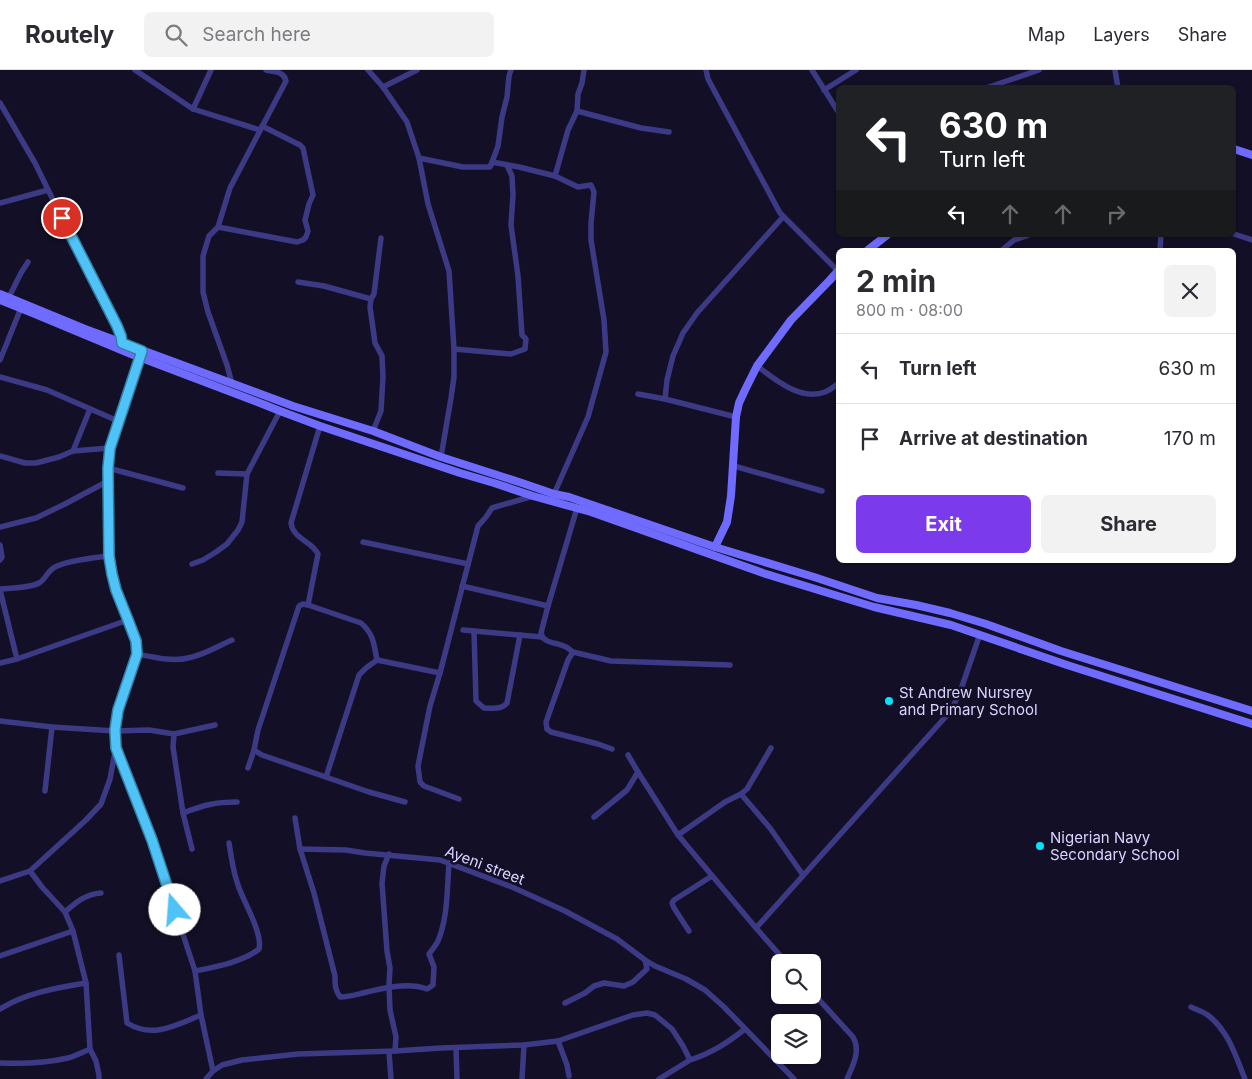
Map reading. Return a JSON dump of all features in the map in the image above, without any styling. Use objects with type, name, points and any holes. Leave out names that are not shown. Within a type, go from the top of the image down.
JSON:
[{"type":"main road","points":[[1236,150],[1252,155]]},
{"type":"main road","points":[[871,248],[884,237]]},
{"type":"main road","points":[[715,547],[727,522],[739,403],[757,366],[791,320],[836,273]]},
{"type":"main road","points":[[0,294],[122,343],[140,354],[373,431],[441,457],[554,494],[570,497],[626,521],[763,573],[874,606],[951,625],[1066,665],[1252,724]]},
{"type":"main road","points":[[0,300],[280,411],[460,473],[494,482],[533,496],[715,547],[877,598],[950,613],[1252,712]]},
{"type":"main road","points":[[874,606],[877,598]]},
{"type":"street","points":[[135,70],[193,109],[261,128],[303,148],[313,195],[305,220],[308,231],[304,240],[297,242],[218,227]]},
{"type":"street","points":[[193,109],[211,70]]},
{"type":"street","points":[[232,384],[203,292],[203,256],[209,236],[218,227],[230,188],[286,81],[281,73],[266,70]]},
{"type":"street","points":[[368,70],[383,87],[407,122],[419,158],[428,204],[449,271],[454,377],[441,457]]},
{"type":"street","points":[[383,87],[417,70]]},
{"type":"street","points":[[490,166],[498,146],[509,76],[512,70]]},
{"type":"street","points":[[555,176],[568,130],[577,112],[578,94],[584,70]]},
{"type":"street","points":[[706,70],[708,79],[783,218],[836,269]]},
{"type":"street","points":[[812,70],[836,108]]},
{"type":"street","points":[[824,90],[856,70]]},
{"type":"street","points":[[995,85],[1040,70]]},
{"type":"street","points":[[1115,70],[1118,85]]},
{"type":"street","points":[[0,103],[35,162],[117,326],[122,343]]},
{"type":"street","points":[[577,112],[641,128],[669,132]]},
{"type":"street","points":[[419,158],[464,167],[490,166],[492,162],[555,176],[578,187],[591,185],[594,192],[591,240],[604,320],[606,352],[588,417],[554,494]]},
{"type":"street","points":[[454,349],[511,354],[525,349],[526,339],[522,335],[518,276],[511,225],[512,176],[507,165]]},
{"type":"street","points":[[0,203],[48,190]]},
{"type":"street","points":[[665,398],[673,356],[682,333],[697,313],[783,218]]},
{"type":"street","points":[[1236,235],[1252,240]]},
{"type":"street","points":[[373,431],[381,411],[383,377],[382,356],[375,343],[370,307],[374,294],[381,238]]},
{"type":"street","points":[[1004,248],[1013,238]]},
{"type":"street","points":[[9,297],[28,262]]},
{"type":"street","points":[[298,282],[324,286],[371,299]]},
{"type":"street","points":[[0,360],[21,308]]},
{"type":"street","points":[[0,881],[30,871],[86,820],[100,804],[110,779],[116,748],[115,730],[118,710],[137,654],[136,641],[116,590],[109,556],[108,468],[110,448],[140,354]]},
{"type":"street","points":[[757,366],[795,391],[812,395],[826,392],[836,385]]},
{"type":"street","points":[[0,377],[47,390],[118,421]]},
{"type":"street","points":[[638,394],[665,398],[736,418]]},
{"type":"street","points":[[73,451],[90,409]]},
{"type":"street","points":[[192,564],[203,560],[227,544],[238,530],[242,522],[247,474],[280,411]]},
{"type":"street","points":[[308,605],[318,551],[294,532],[291,523],[320,426]]},
{"type":"street","points":[[0,456],[25,463],[36,463],[59,458],[73,451],[110,448]]},
{"type":"street","points":[[734,466],[822,490]]},
{"type":"street","points":[[108,468],[183,488]]},
{"type":"street","points":[[218,473],[247,474]]},
{"type":"street","points":[[0,527],[36,518],[108,481]]},
{"type":"street","points":[[459,799],[424,786],[420,782],[418,766],[430,706],[478,526],[492,508],[533,496]]},
{"type":"street","points":[[542,637],[542,624],[577,508]]},
{"type":"street","points":[[364,542],[468,564]]},
{"type":"street","points":[[0,546],[2,557],[0,560]]},
{"type":"street","points":[[17,659],[0,590],[38,584],[54,567],[65,563],[109,556]]},
{"type":"street","points":[[462,586],[548,606]]},
{"type":"street","points":[[248,768],[258,730],[299,606],[303,604],[308,605],[360,623],[372,637],[377,660]]},
{"type":"street","points":[[0,663],[17,659],[128,620]]},
{"type":"street","points":[[463,630],[542,637],[565,646],[572,652],[611,661],[730,665]]},
{"type":"street","points":[[474,631],[476,701],[484,708],[496,709],[503,707],[507,703],[520,635]]},
{"type":"street","points":[[756,928],[949,713],[959,695],[980,634]]},
{"type":"street","points":[[137,654],[186,659],[232,640]]},
{"type":"street","points":[[572,652],[546,722],[547,728],[551,732],[612,749]]},
{"type":"street","points":[[326,777],[359,675],[366,668],[377,660],[440,673]]},
{"type":"street","points":[[0,721],[52,727],[149,730],[174,734],[216,726]]},
{"type":"street","points":[[45,791],[52,727]]},
{"type":"street","points":[[174,734],[173,747],[183,813],[192,849]]},
{"type":"street","points":[[116,748],[152,840],[195,971],[201,1016],[213,1071]]},
{"type":"street","points":[[678,835],[725,802],[741,794],[771,748]]},
{"type":"street","points":[[254,750],[262,755],[369,792],[405,802]]},
{"type":"street","points":[[628,755],[678,835],[779,954]]},
{"type":"street","points":[[594,817],[627,790],[638,772]]},
{"type":"street","points":[[741,794],[770,828],[803,875]]},
{"type":"street","points":[[183,813],[210,804],[237,802]]},
{"type":"street","points":[[295,818],[300,849],[320,915],[335,976],[336,992],[340,997],[410,986],[419,986],[427,989],[433,985],[434,967],[429,954],[437,942],[443,922],[448,863]]},
{"type":"street","points":[[195,971],[231,962],[248,956],[259,949],[258,934],[236,882],[229,843]]},
{"type":"street","name":"Ayeni street","points":[[300,849],[346,850],[440,860],[512,887],[564,911],[617,939],[645,960]]},
{"type":"street","points":[[389,854],[384,866],[382,883],[390,968],[390,1010],[396,1037],[392,1052],[391,1079]]},
{"type":"street","points":[[30,871],[65,912],[73,931],[86,983],[90,1049],[96,1061],[99,1079]]},
{"type":"street","points":[[689,931],[672,903],[712,876]]},
{"type":"street","points":[[65,912],[82,898],[100,893]]},
{"type":"street","points":[[0,956],[73,931]]},
{"type":"street","points":[[119,955],[127,1023],[146,1031],[159,1031],[201,1016]]},
{"type":"street","points":[[565,1003],[594,986],[604,983],[624,986],[633,982],[647,969],[645,960]]},
{"type":"street","points":[[645,960],[705,990],[724,1007],[793,1079]]},
{"type":"street","points":[[0,1009],[34,994],[86,983]]},
{"type":"street","points":[[821,1002],[853,1037],[856,1044],[856,1057],[847,1079]]},
{"type":"street","points":[[1191,1007],[1208,1015],[1222,1029],[1228,1038],[1245,1079]]},
{"type":"street","points":[[206,1079],[222,1065],[242,1060],[298,1054],[392,1052],[524,1045],[558,1040],[633,1015],[647,1013],[655,1015],[672,1029],[690,1060]]},
{"type":"street","points":[[659,1079],[690,1060],[702,1057],[722,1047],[745,1029]]},
{"type":"street","points":[[558,1040],[569,1076]]},
{"type":"street","points":[[522,1079],[524,1045]]},
{"type":"street","points":[[456,1048],[457,1079]]},
{"type":"street","points":[[0,1063],[44,1062],[70,1058],[90,1049]]},
{"type":"place","name":"St Andrew Nursrey and Primary School","points":[[889,701]]},
{"type":"place","name":"Nigerian Navy Secondary School","points":[[1040,846]]},
{"type":"route","points":[[62,218],[117,326],[122,343],[142,351],[110,448],[108,468],[109,556],[116,590],[136,641],[137,654],[118,710],[115,730],[116,748],[152,840],[175,910]]}]
